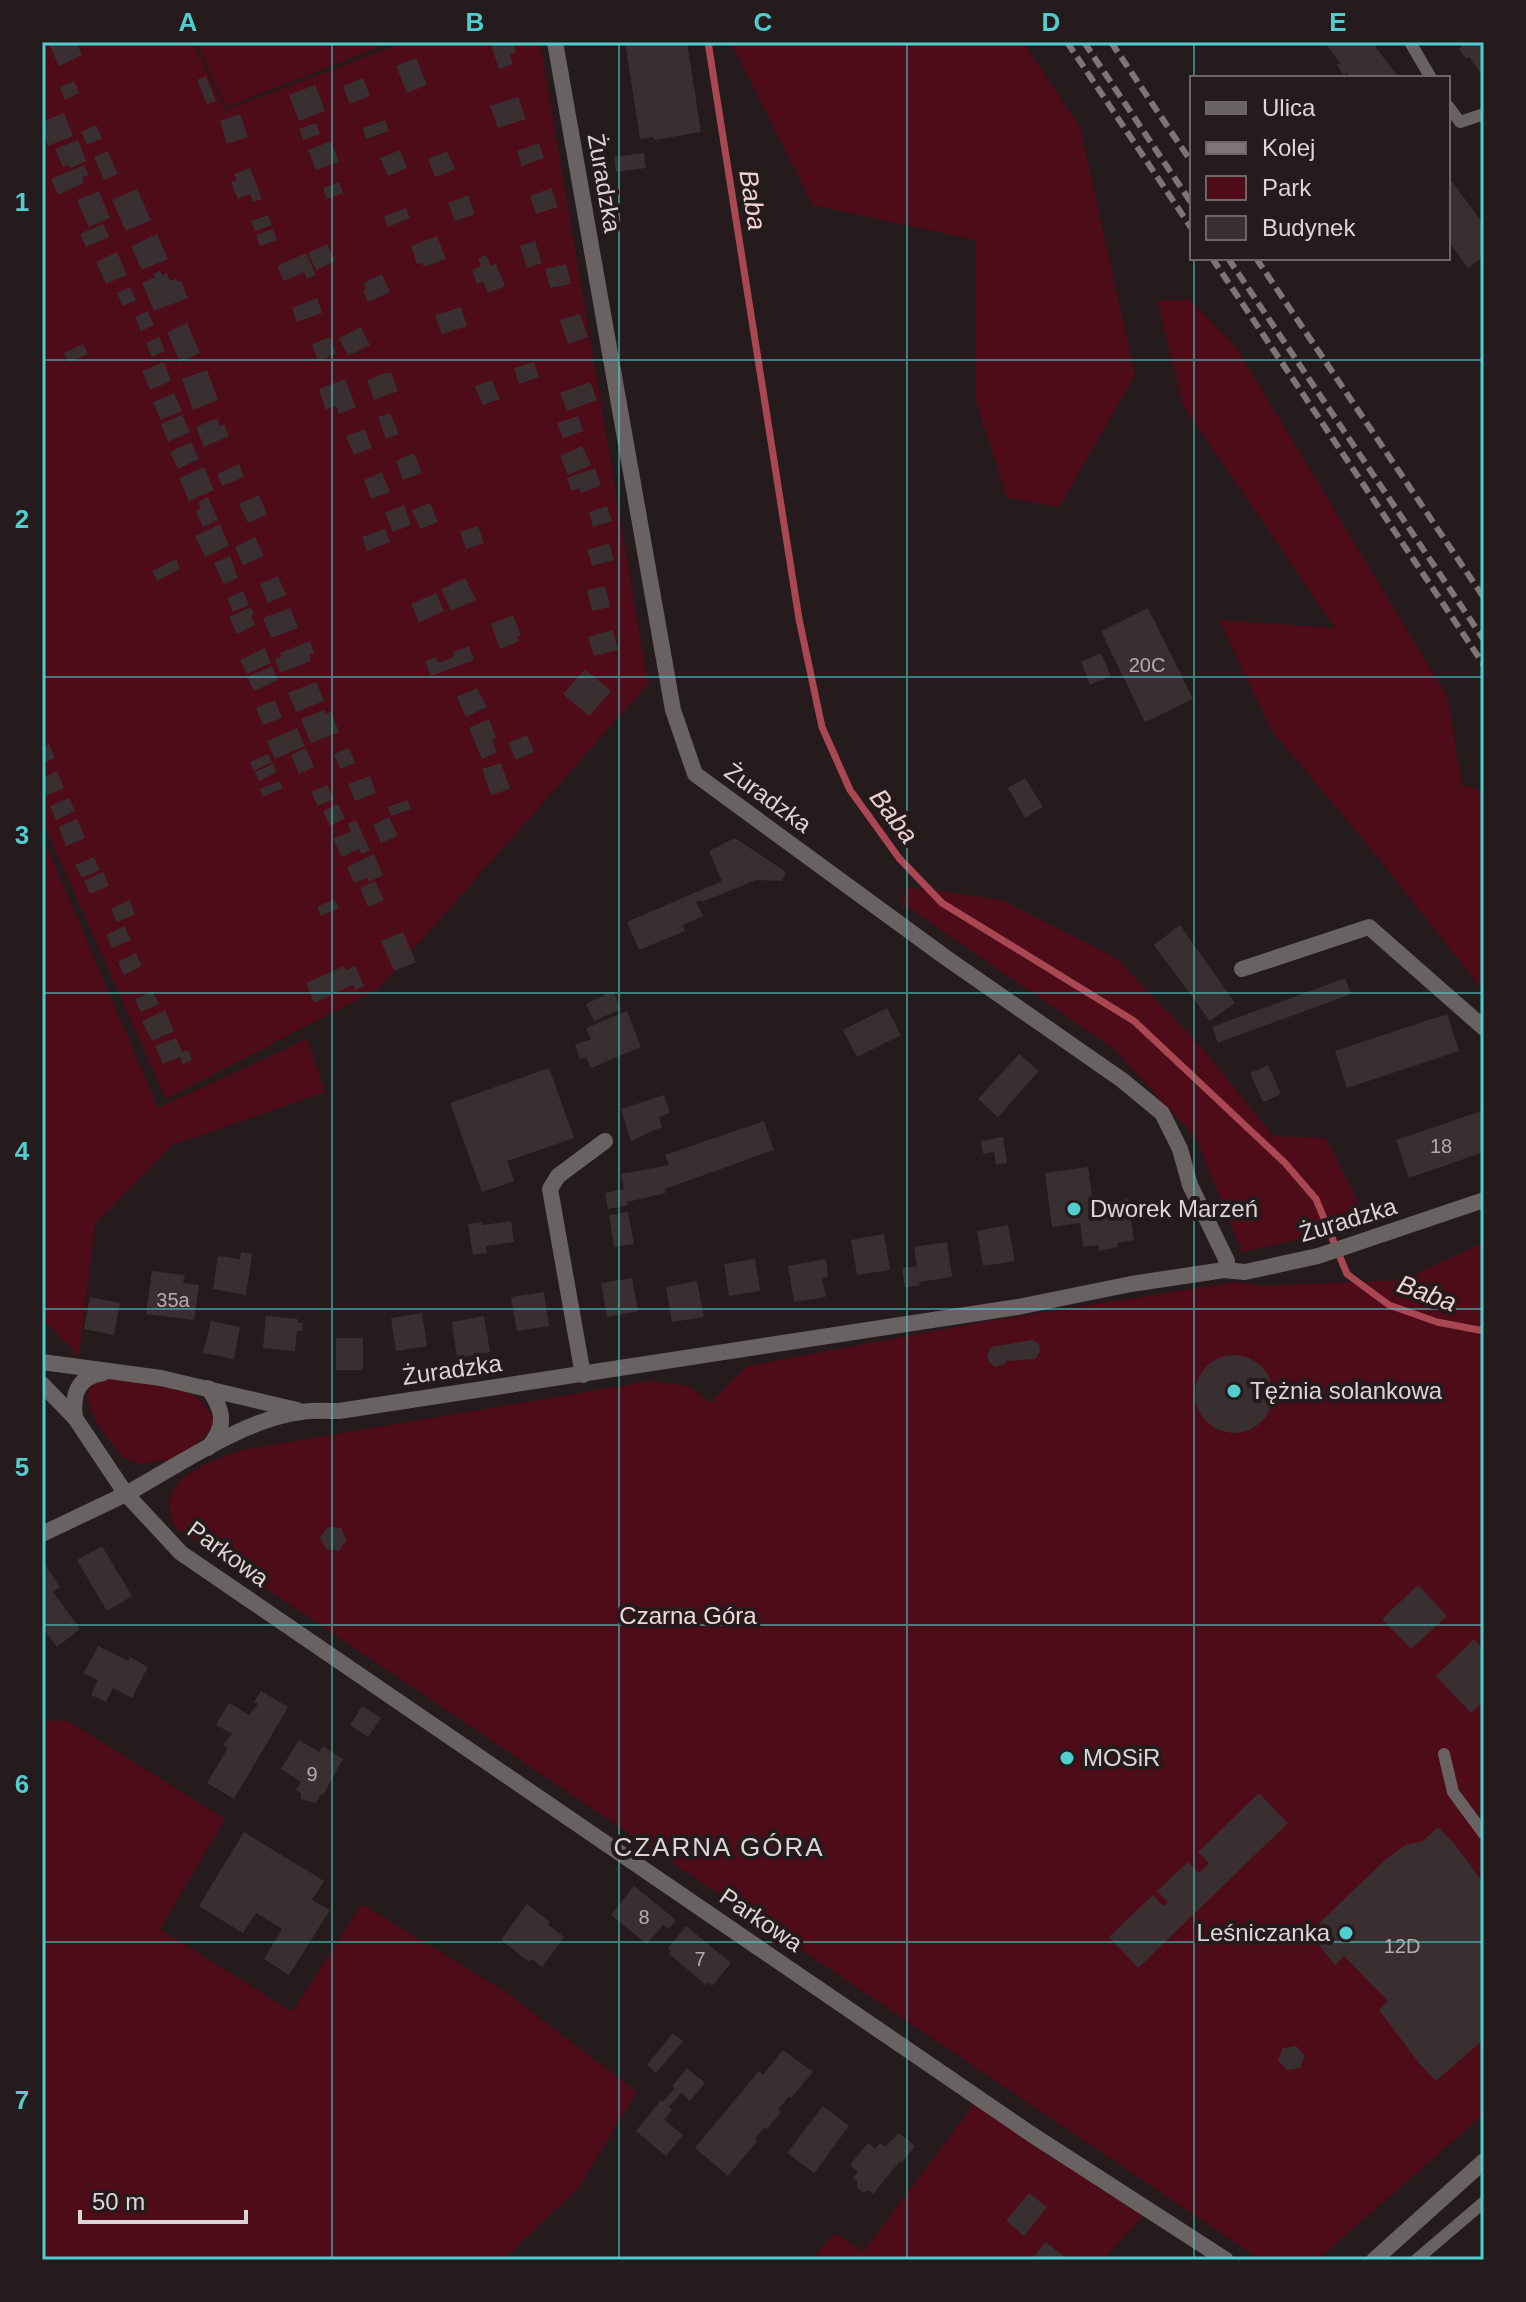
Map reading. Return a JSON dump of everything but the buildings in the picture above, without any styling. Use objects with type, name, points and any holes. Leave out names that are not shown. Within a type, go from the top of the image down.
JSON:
[{"type":"street","name":"Żuradzka","points":[[555,42],[673,710],[695,774],[945,957],[1122,1080],[1162,1113],[1180,1149],[1190,1185],[1227,1261],[1224,1270]]},
{"type":"street","points":[[1242,969],[1369,927],[1484,1028]]},
{"type":"street","points":[[583,1375],[550,1189],[558,1176],[605,1141]]},
{"type":"street","name":"Żuradzka","points":[[302,1411],[339,1411],[1018,1307],[1131,1284],[1224,1270],[1245,1272],[1318,1256],[1484,1200]]},
{"type":"street","points":[[42,1362],[161,1378],[302,1411]]},
{"type":"street","points":[[75,1418],[73,1401],[81,1382],[92,1375],[113,1371]]},
{"type":"street","name":"Parkowa","points":[[42,1384],[75,1418],[126,1494],[181,1553],[1044,2142],[1226,2260]]},
{"type":"street","points":[[207,1449],[223,1419],[218,1402],[208,1388]]},
{"type":"street","points":[[42,1534],[126,1494],[258,1423],[302,1411]]},
{"type":"street","points":[[1374,2260],[1484,2161]]},
{"type":"lane","points":[[1410,42],[1430,76]]},
{"type":"lane","points":[[1450,109],[1460,122],[1484,114]]},
{"type":"lane","points":[[1444,1754],[1453,1792],[1484,1834]]},
{"type":"lane","points":[[1416,2260],[1484,2202]]},
{"type":"green space","points":[[42,42],[193,42],[225,110],[405,42],[540,42],[648,684],[378,989],[166,1099],[42,820]]},
{"type":"green space","points":[[196,42],[393,42],[226,107]]},
{"type":"green space","points":[[752,42],[1023,42],[1080,127],[1135,375],[1059,507],[1007,498],[975,398],[975,240],[813,205],[732,45]]},
{"type":"green space","points":[[1190,300],[1236,347],[1448,698],[1462,785],[1484,791],[1484,983],[1481,988],[1367,844],[1272,731],[1219,620],[1335,628],[1183,405],[1157,301]]},
{"type":"green space","points":[[42,835],[158,1108],[307,1039],[325,1092],[172,1145],[95,1224],[79,1356],[42,1319]]},
{"type":"green space","points":[[907,887],[1002,900],[1116,958],[1203,1049],[1273,1136],[1326,1138],[1369,1224],[1242,1252],[1196,1138],[1114,1049],[902,903]]},
{"type":"green space","name":"Czarna Góra","points":[[1484,1242],[1484,2114],[1317,2260],[1261,2260],[175,1527],[170,1510],[171,1497],[186,1475],[242,1450],[650,1381],[689,1386],[710,1403],[747,1366],[983,1322],[1236,1282],[1267,1286],[1403,1280]]},
{"type":"green space","points":[[102,1378],[150,1382],[182,1390],[207,1407],[214,1421],[208,1433],[182,1458],[139,1464],[123,1457],[98,1426],[87,1398],[91,1385]]},
{"type":"green space","points":[[42,1720],[68,1721],[225,1819],[160,1929],[292,2012],[362,1904],[504,1991],[637,2092],[578,2188],[503,2260],[42,2260]]},
{"type":"green space","points":[[975,2103],[1033,2145],[1143,2216],[1103,2260],[811,2260],[835,2233],[863,2252]]},
{"type":"waterway","name":"Baba","points":[[708,42],[799,619],[822,727],[850,790],[899,858],[942,903],[1134,1021],[1285,1163],[1316,1199],[1347,1274],[1389,1305],[1437,1322],[1484,1331]]},
{"type":"railway","points":[[1067,42],[1190,226]]},
{"type":"railway","points":[[1084,42],[1190,201]]},
{"type":"railway","points":[[1111,42],[1190,160]]},
{"type":"railway","points":[[1213,260],[1484,665]]},
{"type":"railway","points":[[1229,260],[1484,640]]},
{"type":"railway","points":[[1257,260],[1484,598]]},
{"type":"place","name":"Dworek Marzeń","points":[[1074,1209]]},
{"type":"place","name":"Tężnia solankowa","points":[[1234,1391]]},
{"type":"place","name":"MOSiR","points":[[1067,1758]]},
{"type":"place","name":"Leśniczanka","points":[[1346,1933]]},
{"type":"district","name":"CZARNA GÓRA","points":[[719,1847]]}]
